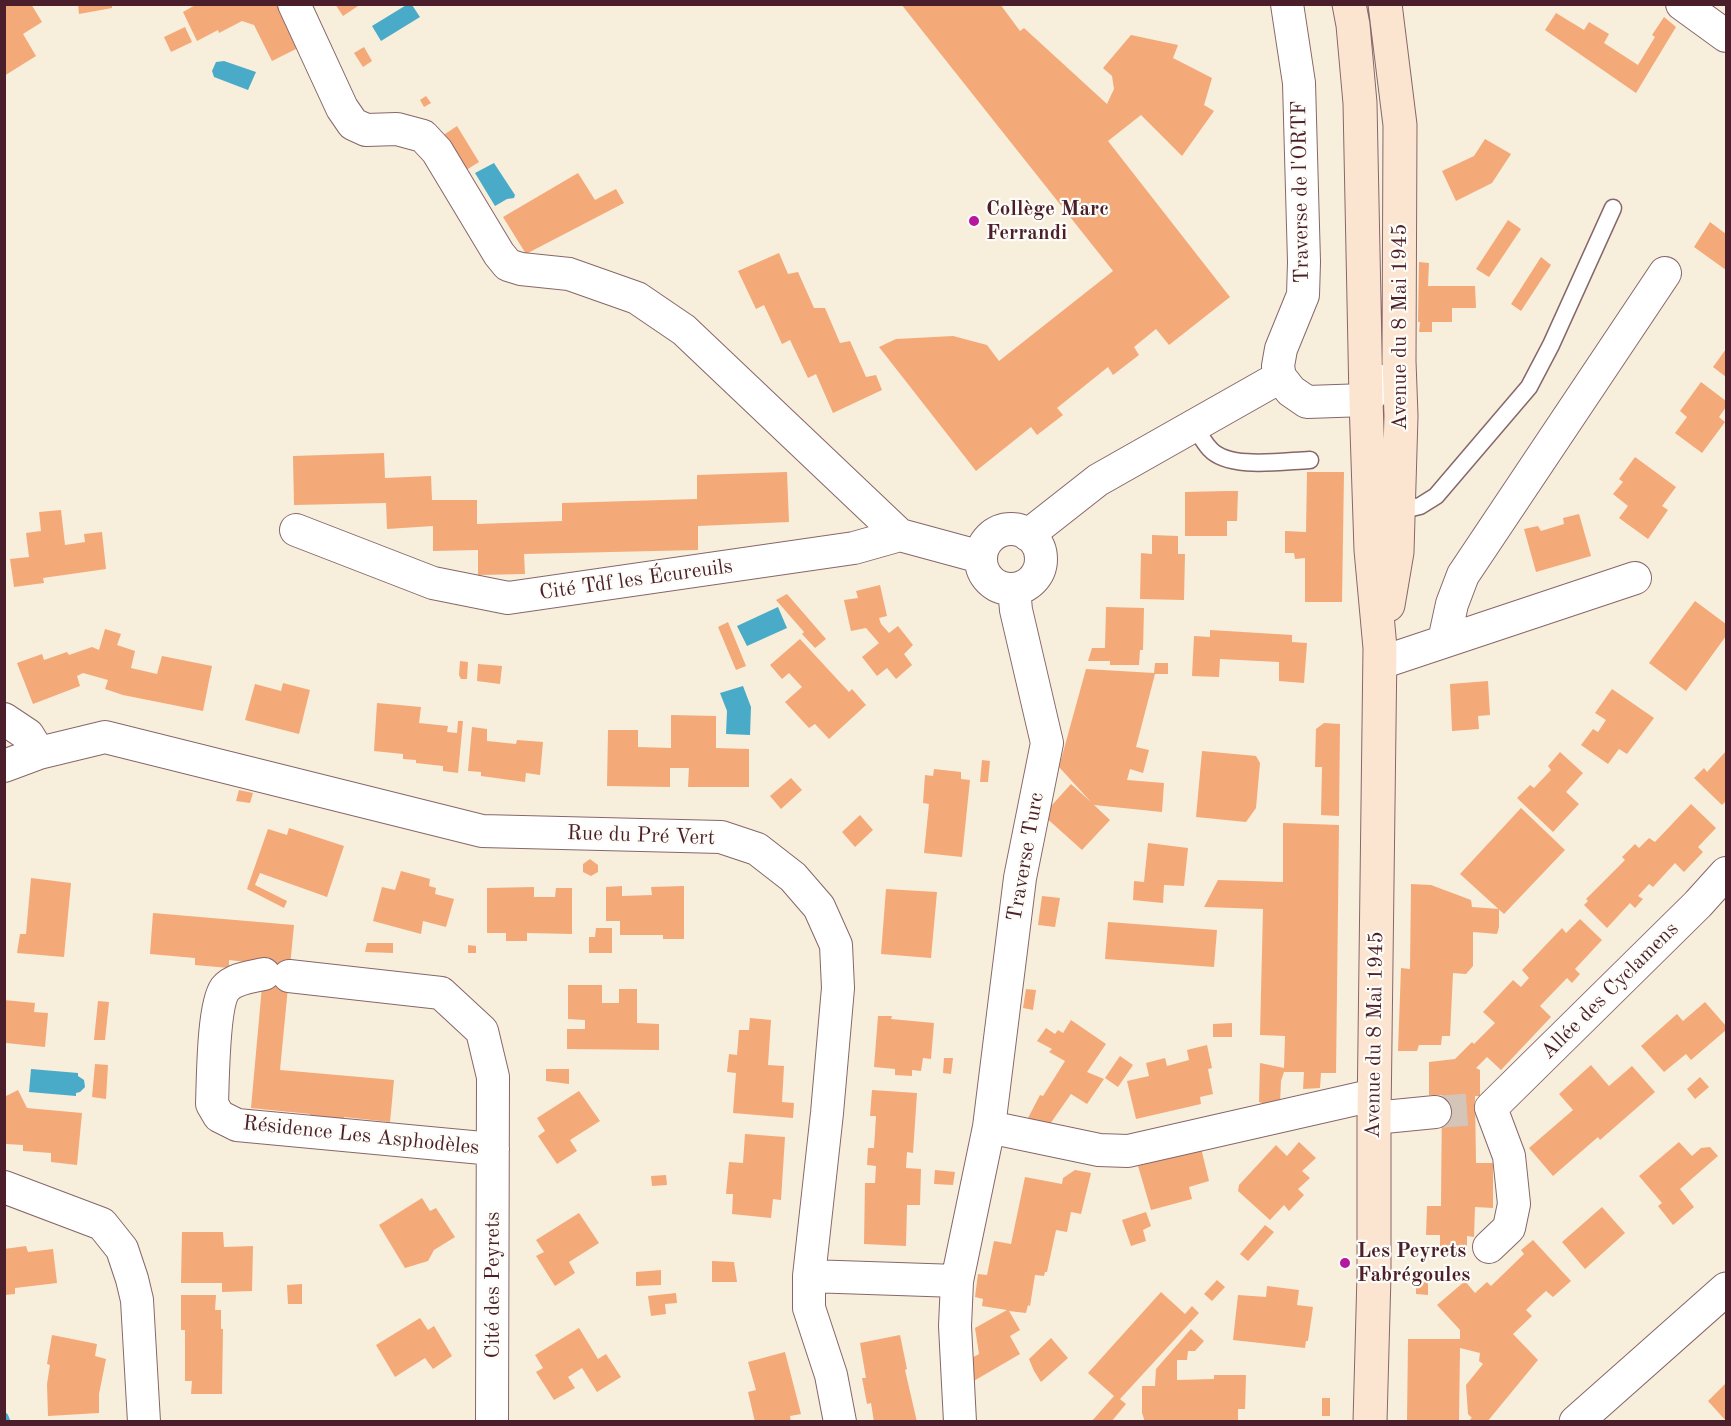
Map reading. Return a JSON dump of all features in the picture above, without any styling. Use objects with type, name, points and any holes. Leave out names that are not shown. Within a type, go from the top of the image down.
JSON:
[{"type":"main road","name":"Avenue du 8 Mai 1945","points":[[1349,4],[1360,103],[1366,400],[1384,506]]},
{"type":"main road","name":"Avenue du 8 Mai 1945","points":[[1370,1422],[1374,1275],[1380,656],[1371,550],[1384,506],[1401,416],[1399,361],[1400,125],[1385,4]]},
{"type":"street","points":[[294,4],[342,108],[353,124],[366,130],[397,129],[423,136],[437,151],[508,266],[570,274],[637,298],[684,330],[900,535],[981,557]]},
{"type":"street","name":"Traverse de l'ORTF","points":[[1280,377],[1278,366],[1281,349],[1303,295],[1304,262],[1299,83],[1287,4]]},
{"type":"street","points":[[1682,4],[1726,36]]},
{"type":"street","points":[[1444,641],[1452,604],[1463,575],[1665,273]]},
{"type":"street","points":[[1028,535],[1098,480],[1280,377],[1291,392],[1307,402],[1366,400],[1399,361]]},
{"type":"street","name":"Cité Tdf les Écureuils","points":[[296,530],[433,583],[508,598],[854,548],[900,535]]},
{"type":"street","points":[[1019,530],[1028,535],[1036,543],[1040,555],[1040,565],[1036,575],[1030,583],[1014,590],[994,584],[986,577],[982,567],[981,557],[986,543],[1002,531],[1019,530]]},
{"type":"street","points":[[1380,656],[1444,641],[1635,578]]},
{"type":"street","name":"Traverse Turc","points":[[960,1422],[955,1326],[957,1281],[988,1127],[1020,878],[1047,743],[1016,610],[1014,590]]},
{"type":"street","points":[[4,719],[28,735],[39,753]]},
{"type":"street","name":"Rue du Pré Vert","points":[[4,766],[39,753],[105,737],[482,831],[721,837],[756,849],[793,878],[819,907],[836,945],[838,988],[809,1276],[809,1308],[831,1375],[840,1422]]},
{"type":"street","name":"Allée des Cyclamens","points":[[1489,1247],[1509,1228],[1514,1204],[1509,1156],[1491,1107],[1698,904],[1726,873]]},
{"type":"street","name":"Résidence Les Asphodèles","points":[[276,975],[441,993],[482,1031],[493,1077],[493,1149],[237,1125],[219,1116],[212,1104],[217,1008],[226,988],[241,979],[276,975]]},
{"type":"street","points":[[988,1127],[1099,1149],[1128,1151],[1374,1106],[1435,1112]]},
{"type":"street","name":"Cité des Peyrets","points":[[492,1422],[493,1149]]},
{"type":"street","points":[[4,1186],[102,1224],[122,1249],[137,1300],[144,1422]]},
{"type":"street","points":[[809,1276],[957,1281]]},
{"type":"street","points":[[1576,1422],[1726,1289]]},
{"type":"lane","points":[[1384,506],[1420,506],[1436,496],[1529,387],[1551,345],[1613,208]]},
{"type":"lane","points":[[1194,425],[1210,450],[1226,460],[1243,462],[1310,460]]},
{"type":"water","points":[[408,4],[412,5],[420,17],[381,41],[372,26]]},
{"type":"water","points":[[224,61],[256,72],[248,90],[214,77],[212,71],[216,62]]},
{"type":"water","points":[[494,163],[515,195],[514,198],[495,206],[475,173]]},
{"type":"water","points":[[778,607],[787,628],[747,646],[737,626]]},
{"type":"water","points":[[743,686],[751,707],[750,735],[726,734],[727,711],[720,693]]},
{"type":"water","points":[[31,1069],[78,1073],[78,1076],[84,1080],[85,1087],[76,1093],[76,1096],[29,1092]]},
{"type":"building","points":[[4,4],[31,4],[42,22],[23,34],[36,56],[4,76]]},
{"type":"building","points":[[78,4],[112,4],[112,8],[79,14]]},
{"type":"building","points":[[197,4],[285,4],[306,44],[272,61],[254,25],[242,21],[197,41],[183,12]]},
{"type":"building","points":[[335,4],[361,4],[343,16]]},
{"type":"building","points":[[901,4],[1000,4],[1020,31],[1024,28],[1107,104],[1114,89],[1112,76],[1103,68],[1131,35],[1178,45],[1173,58],[1212,78],[1204,105],[1214,111],[1182,156],[1141,115],[1108,141],[1230,297],[1169,345],[1156,329],[1134,347],[1139,355],[1113,375],[1108,367],[1057,408],[1063,415],[1037,435],[1031,427],[976,471],[879,347],[896,339],[953,336],[987,345],[999,361],[1113,271]]},
{"type":"building","points":[[1556,13],[1584,30],[1589,22],[1609,34],[1604,43],[1638,65],[1655,37],[1652,35],[1664,17],[1676,27],[1636,93],[1545,30]]},
{"type":"building","points":[[185,27],[192,42],[171,52],[164,37]]},
{"type":"building","points":[[364,47],[372,61],[363,67],[354,53]]},
{"type":"building","points":[[426,96],[431,103],[424,107],[420,100]]},
{"type":"building","points":[[457,126],[479,162],[463,172],[442,136]]},
{"type":"building","points":[[1485,139],[1511,154],[1492,183],[1456,201],[1442,171],[1474,156]]},
{"type":"building","points":[[578,173],[595,200],[616,189],[624,203],[526,254],[503,217]]},
{"type":"building","points":[[1508,220],[1521,229],[1489,277],[1476,269]]},
{"type":"building","points":[[1710,222],[1726,234],[1726,270],[1694,247]]},
{"type":"building","points":[[779,253],[788,274],[798,272],[814,308],[825,308],[840,343],[850,341],[866,377],[876,375],[882,390],[833,413],[816,374],[808,378],[790,340],[782,344],[764,305],[756,309],[738,271]]},
{"type":"building","points":[[1541,257],[1551,265],[1521,311],[1511,304]]},
{"type":"building","points":[[1419,262],[1429,263],[1428,286],[1475,286],[1476,308],[1452,308],[1452,322],[1432,322],[1432,332],[1419,332]]},
{"type":"building","points":[[1726,349],[1726,377],[1713,367]]},
{"type":"building","points":[[1701,382],[1726,401],[1726,407],[1719,417],[1725,422],[1702,453],[1675,433],[1687,417],[1680,411]]},
{"type":"building","points":[[384,453],[385,478],[431,476],[432,500],[477,500],[477,524],[562,521],[562,503],[697,499],[697,475],[787,472],[789,522],[698,526],[698,550],[524,554],[525,574],[478,575],[478,550],[433,551],[433,526],[387,529],[386,503],[294,505],[293,456]]},
{"type":"building","points":[[1635,457],[1676,487],[1662,506],[1668,510],[1648,539],[1619,518],[1628,506],[1613,494],[1623,482],[1619,479]]},
{"type":"building","points":[[1307,472],[1344,472],[1342,602],[1305,602],[1305,558],[1295,559],[1294,553],[1285,553],[1285,531],[1306,532]]},
{"type":"building","points":[[1238,491],[1237,521],[1227,521],[1227,536],[1185,536],[1185,492]]},
{"type":"building","points":[[61,510],[65,545],[85,542],[84,534],[102,532],[106,569],[43,578],[44,583],[14,587],[10,559],[29,557],[26,533],[41,531],[39,512]]},
{"type":"building","points":[[1579,514],[1591,556],[1536,572],[1524,529],[1538,526],[1541,531],[1564,524],[1563,518]]},
{"type":"building","points":[[1152,535],[1178,536],[1178,554],[1185,554],[1184,600],[1140,599],[1141,553],[1152,554]]},
{"type":"building","points":[[880,585],[887,616],[879,618],[881,624],[889,633],[898,626],[913,645],[904,654],[912,665],[896,679],[887,668],[877,676],[862,657],[879,643],[866,628],[851,631],[844,600],[858,598],[856,591]]},
{"type":"building","points":[[787,594],[826,639],[815,648],[776,600]]},
{"type":"building","points":[[1695,601],[1726,624],[1726,636],[1686,691],[1649,663]]},
{"type":"building","points":[[1106,607],[1144,608],[1143,650],[1140,650],[1139,665],[1110,665],[1110,661],[1088,661],[1092,648],[1105,648]]},
{"type":"building","points":[[728,622],[746,666],[736,670],[718,627]]},
{"type":"building","points":[[105,629],[121,634],[117,645],[135,651],[131,668],[157,674],[162,656],[212,666],[203,711],[123,695],[105,689],[108,680],[83,673],[77,676],[80,686],[33,704],[17,663],[42,654],[44,660],[92,647],[99,650]]},
{"type":"building","points":[[1210,630],[1292,635],[1292,642],[1307,643],[1304,683],[1279,681],[1279,662],[1220,659],[1219,677],[1192,676],[1194,636],[1210,637]]},
{"type":"building","points":[[800,639],[849,692],[852,689],[866,705],[829,739],[815,724],[809,728],[785,702],[802,687],[789,673],[782,679],[770,665]]},
{"type":"building","points":[[460,661],[468,662],[467,679],[461,679],[459,675]]},
{"type":"building","points":[[1155,663],[1168,663],[1168,674],[1155,674],[1136,747],[1149,750],[1143,773],[1130,769],[1127,780],[1164,783],[1162,812],[1094,805],[1110,820],[1082,850],[1043,815],[1071,784],[1091,802],[1059,767],[1086,669],[1154,673]]},
{"type":"building","points":[[478,664],[502,666],[500,684],[477,681]]},
{"type":"building","points":[[1488,681],[1490,715],[1478,716],[1479,729],[1452,731],[1450,684]]},
{"type":"building","points":[[283,683],[310,690],[299,734],[245,720],[255,684],[281,691]]},
{"type":"building","points":[[1612,689],[1654,718],[1627,754],[1619,749],[1608,764],[1581,745],[1593,729],[1598,732],[1606,720],[1595,713]]},
{"type":"building","points":[[377,703],[421,707],[419,723],[448,726],[447,732],[457,733],[458,721],[463,721],[458,773],[443,771],[443,766],[403,759],[403,754],[374,751]]},
{"type":"building","points":[[671,715],[716,716],[716,748],[749,749],[749,787],[688,787],[689,768],[670,768],[670,787],[607,786],[608,730],[638,730],[638,747],[671,748]]},
{"type":"building","points":[[1324,723],[1340,724],[1339,816],[1321,815],[1322,767],[1315,767],[1316,729]]},
{"type":"building","points":[[472,727],[487,729],[487,741],[516,744],[517,740],[543,742],[540,775],[526,773],[525,782],[481,776],[481,772],[468,771]]},
{"type":"building","points":[[1202,751],[1256,756],[1260,763],[1256,808],[1246,822],[1196,817]]},
{"type":"building","points":[[1726,751],[1726,801],[1722,805],[1694,778],[1704,768],[1707,772]]},
{"type":"building","points":[[1560,752],[1583,773],[1566,792],[1579,804],[1553,832],[1517,798],[1530,785],[1534,788],[1551,770],[1548,766]]},
{"type":"building","points":[[982,760],[990,761],[988,782],[980,782]]},
{"type":"building","points":[[934,769],[961,772],[961,779],[970,780],[962,857],[924,853],[929,804],[923,803],[925,775],[933,776]]},
{"type":"building","points":[[791,778],[802,790],[781,809],[770,796]]},
{"type":"building","points":[[239,790],[253,793],[250,803],[236,801]]},
{"type":"building","points":[[1691,804],[1716,828],[1698,847],[1703,852],[1684,872],[1675,863],[1653,887],[1649,884],[1638,896],[1643,899],[1635,908],[1630,903],[1607,928],[1584,905],[1588,901],[1586,899],[1625,860],[1622,857],[1635,844],[1639,848],[1649,838],[1655,842]]},
{"type":"building","points":[[1521,808],[1565,850],[1504,914],[1460,874]]},
{"type":"building","points":[[860,815],[873,830],[855,847],[842,832]]},
{"type":"building","points":[[1283,823],[1339,825],[1336,1073],[1321,1073],[1320,1088],[1303,1089],[1304,1072],[1284,1072],[1281,1081],[1280,1104],[1263,1108],[1262,1103],[1259,1102],[1260,1063],[1284,1068],[1285,1036],[1260,1035],[1263,909],[1204,907],[1218,880],[1283,882]]},
{"type":"building","points":[[289,828],[344,846],[327,897],[260,873],[255,885],[287,901],[284,908],[247,889],[268,829],[287,835]]},
{"type":"building","points":[[1148,843],[1188,848],[1184,886],[1164,885],[1163,903],[1133,900],[1134,881],[1144,882]]},
{"type":"building","points":[[590,859],[598,865],[598,872],[591,876],[583,872],[583,864]]},
{"type":"building","points":[[401,871],[430,879],[429,886],[436,888],[435,894],[454,899],[446,927],[423,921],[421,934],[373,921],[382,887],[395,890]]},
{"type":"building","points":[[31,878],[71,883],[64,957],[17,953],[20,934],[26,934]]},
{"type":"building","points":[[1411,884],[1431,885],[1471,900],[1472,907],[1499,909],[1499,927],[1497,934],[1473,932],[1473,966],[1466,974],[1453,973],[1450,1036],[1442,1036],[1441,1045],[1419,1045],[1417,1051],[1398,1051],[1401,968],[1410,969]]},
{"type":"building","points":[[622,886],[622,896],[652,895],[651,887],[684,886],[684,939],[663,939],[663,935],[620,935],[620,921],[606,921],[606,887]]},
{"type":"building","points":[[534,887],[534,897],[555,897],[556,888],[572,888],[572,934],[527,933],[527,941],[506,941],[506,933],[487,933],[487,888]]},
{"type":"building","points":[[886,889],[937,892],[931,958],[881,954]]},
{"type":"building","points":[[1042,896],[1060,898],[1055,927],[1038,925]]},
{"type":"building","points":[[153,913],[294,925],[280,1070],[394,1080],[390,1122],[344,1117],[343,1124],[308,1121],[310,1114],[251,1108],[264,964],[229,960],[229,968],[195,965],[195,958],[150,954]]},
{"type":"building","points":[[1580,919],[1602,940],[1575,969],[1580,974],[1572,983],[1567,978],[1540,1006],[1551,1017],[1501,1070],[1487,1057],[1476,1068],[1480,1070],[1480,1096],[1475,1096],[1476,1163],[1493,1163],[1493,1208],[1475,1207],[1474,1237],[1467,1236],[1467,1251],[1440,1250],[1440,1235],[1426,1235],[1427,1206],[1441,1206],[1442,1095],[1429,1095],[1429,1062],[1455,1059],[1472,1042],[1474,1044],[1495,1023],[1483,1012],[1513,980],[1521,987],[1529,978],[1522,970],[1562,928],[1566,933]]},
{"type":"building","points":[[1108,922],[1217,930],[1214,967],[1105,959]]},
{"type":"building","points":[[596,928],[612,928],[612,953],[589,953],[589,937],[595,937]]},
{"type":"building","points":[[367,943],[393,943],[393,953],[365,952]]},
{"type":"building","points":[[468,945],[476,946],[476,953],[468,953]]},
{"type":"building","points":[[568,985],[602,985],[602,1003],[619,1003],[619,989],[637,989],[637,1023],[659,1024],[659,1050],[567,1049],[567,1029],[585,1029],[585,1020],[568,1019]]},
{"type":"building","points":[[1026,989],[1036,990],[1033,1010],[1023,1008]]},
{"type":"building","points":[[4,1000],[35,1003],[34,1012],[48,1013],[45,1047],[6,1043]]},
{"type":"building","points":[[98,1001],[109,1002],[105,1040],[94,1040]]},
{"type":"building","points":[[1705,1002],[1726,1026],[1726,1030],[1691,1060],[1686,1054],[1664,1072],[1641,1046],[1677,1014],[1683,1021]]},
{"type":"building","points":[[878,1016],[934,1023],[931,1059],[923,1058],[921,1071],[912,1070],[912,1076],[895,1075],[895,1069],[874,1067]]},
{"type":"building","points":[[750,1018],[771,1020],[768,1065],[784,1066],[782,1102],[794,1103],[793,1118],[733,1113],[736,1073],[727,1072],[729,1054],[737,1055],[739,1030],[749,1030]]},
{"type":"building","points":[[1071,1020],[1106,1044],[1087,1072],[1104,1079],[1087,1104],[1071,1094],[1050,1124],[1028,1118],[1040,1095],[1043,1096],[1065,1061],[1049,1052],[1052,1049],[1037,1041],[1046,1028],[1055,1034],[1058,1030],[1063,1033]]},
{"type":"building","points":[[1232,1023],[1232,1037],[1213,1037],[1213,1024]]},
{"type":"building","points":[[1207,1045],[1212,1068],[1208,1069],[1213,1094],[1200,1097],[1201,1104],[1136,1119],[1127,1081],[1149,1076],[1146,1063],[1165,1058],[1167,1066],[1189,1060],[1187,1050]]},
{"type":"building","points":[[1120,1056],[1133,1065],[1118,1087],[1105,1078]]},
{"type":"building","points":[[944,1058],[953,1058],[951,1074],[943,1073]]},
{"type":"building","points":[[95,1064],[108,1065],[106,1099],[92,1097]]},
{"type":"building","points":[[1591,1065],[1609,1086],[1632,1066],[1655,1092],[1600,1140],[1598,1137],[1553,1176],[1529,1148],[1573,1110],[1559,1094]]},
{"type":"building","points":[[546,1069],[569,1069],[569,1084],[546,1081]]},
{"type":"building","points":[[1700,1077],[1709,1087],[1695,1099],[1687,1089]]},
{"type":"building","points":[[18,1090],[27,1108],[82,1113],[77,1165],[51,1162],[51,1153],[23,1151],[23,1145],[6,1144],[4,1097]]},
{"type":"building","points":[[872,1090],[917,1093],[913,1153],[907,1152],[906,1168],[921,1169],[920,1205],[907,1205],[906,1246],[864,1244],[865,1183],[875,1183],[876,1166],[867,1165],[868,1148],[874,1148],[876,1116],[870,1116]]},
{"type":"building","points":[[579,1091],[600,1121],[570,1140],[577,1151],[557,1164],[538,1136],[545,1131],[537,1118]]},
{"type":"building","points":[[745,1134],[785,1137],[781,1200],[773,1199],[771,1218],[732,1214],[733,1194],[726,1194],[729,1162],[743,1163]]},
{"type":"building","points":[[1299,1142],[1316,1158],[1302,1171],[1310,1178],[1298,1189],[1304,1195],[1289,1211],[1284,1205],[1270,1220],[1238,1191],[1239,1185],[1276,1145],[1287,1156]]},
{"type":"building","points":[[1679,1142],[1692,1156],[1701,1148],[1710,1147],[1718,1156],[1680,1189],[1694,1207],[1673,1225],[1658,1206],[1662,1203],[1639,1176]]},
{"type":"building","points":[[1201,1148],[1209,1181],[1189,1187],[1192,1199],[1151,1210],[1138,1166]]},
{"type":"building","points":[[935,1170],[955,1172],[953,1185],[934,1184]]},
{"type":"building","points":[[1075,1170],[1091,1173],[1081,1214],[1071,1212],[1067,1232],[1056,1230],[1047,1272],[1044,1276],[1035,1275],[1030,1306],[1028,1305],[1026,1313],[1009,1311],[1020,1330],[1010,1336],[1020,1354],[972,1382],[968,1360],[979,1354],[975,1328],[1007,1310],[982,1306],[983,1299],[975,1297],[978,1274],[987,1275],[994,1241],[1011,1244],[1025,1177],[1062,1184],[1063,1178]]},
{"type":"building","points":[[666,1175],[667,1185],[652,1186],[651,1176]]},
{"type":"building","points":[[422,1198],[430,1211],[436,1208],[455,1237],[434,1250],[428,1261],[405,1268],[379,1225]]},
{"type":"building","points":[[1602,1207],[1625,1233],[1585,1269],[1562,1242]]},
{"type":"building","points":[[1146,1212],[1151,1226],[1143,1230],[1146,1241],[1131,1246],[1122,1220]]},
{"type":"building","points":[[579,1213],[599,1243],[569,1262],[575,1273],[555,1286],[536,1256],[544,1252],[536,1240]]},
{"type":"building","points":[[1265,1225],[1274,1232],[1248,1261],[1240,1254]]},
{"type":"building","points":[[182,1232],[223,1232],[224,1247],[253,1246],[252,1291],[222,1292],[222,1283],[181,1283]]},
{"type":"building","points":[[1533,1240],[1571,1281],[1553,1297],[1546,1291],[1536,1300],[1526,1310],[1532,1316],[1513,1334],[1538,1360],[1487,1422],[1472,1422],[1468,1414],[1466,1385],[1483,1364],[1479,1361],[1480,1353],[1460,1348],[1459,1422],[1407,1422],[1408,1339],[1460,1339],[1460,1330],[1437,1305],[1465,1281],[1475,1293],[1487,1282],[1491,1286],[1524,1254],[1521,1250]]},
{"type":"building","points":[[26,1246],[28,1252],[53,1249],[57,1283],[15,1288],[15,1294],[4,1295],[4,1249]]},
{"type":"building","points":[[712,1261],[734,1262],[737,1282],[712,1282]]},
{"type":"building","points":[[661,1270],[661,1285],[636,1286],[636,1272]]},
{"type":"building","points":[[1416,1274],[1428,1274],[1428,1295],[1416,1294]]},
{"type":"building","points":[[1217,1280],[1225,1287],[1212,1301],[1204,1294]]},
{"type":"building","points":[[302,1284],[302,1304],[288,1304],[287,1285]]},
{"type":"building","points":[[1267,1286],[1299,1290],[1297,1305],[1313,1307],[1305,1348],[1233,1340],[1238,1295],[1266,1297]]},
{"type":"building","points":[[1161,1292],[1185,1314],[1192,1306],[1199,1313],[1120,1399],[1126,1404],[1111,1422],[1091,1422],[1114,1396],[1088,1373]]},
{"type":"building","points":[[676,1293],[677,1303],[665,1304],[666,1314],[651,1316],[648,1296]]},
{"type":"building","points":[[181,1295],[216,1295],[215,1310],[221,1310],[221,1329],[223,1329],[222,1394],[191,1394],[192,1381],[185,1381],[185,1330],[181,1330]]},
{"type":"building","points":[[420,1318],[428,1330],[434,1326],[452,1356],[433,1369],[425,1358],[395,1377],[376,1345]]},
{"type":"building","points":[[579,1328],[598,1359],[606,1354],[621,1377],[597,1392],[582,1368],[568,1377],[575,1388],[554,1400],[536,1372],[543,1368],[535,1355]]},
{"type":"building","points":[[1191,1329],[1204,1341],[1195,1351],[1188,1351],[1187,1360],[1177,1360],[1177,1380],[1214,1379],[1214,1375],[1246,1375],[1245,1409],[1238,1409],[1238,1422],[1192,1422],[1192,1420],[1145,1422],[1142,1413],[1142,1386],[1155,1386],[1156,1369]]},
{"type":"building","points":[[52,1335],[97,1344],[95,1356],[106,1359],[99,1394],[99,1413],[48,1416],[47,1384],[50,1365],[47,1364]]},
{"type":"building","points":[[900,1335],[907,1369],[905,1370],[917,1422],[874,1422],[871,1403],[867,1404],[862,1378],[866,1378],[860,1343]]},
{"type":"building","points":[[1051,1338],[1068,1358],[1041,1382],[1029,1359]]},
{"type":"building","points":[[785,1352],[801,1414],[790,1416],[791,1422],[755,1422],[748,1392],[756,1390],[748,1362]]},
{"type":"building","points":[[1726,1383],[1726,1421],[1708,1401]]},
{"type":"building","points":[[1322,1398],[1330,1398],[1330,1416],[1322,1416]]},
{"type":"waterway","points":[[4,1417],[6,1422]]},
{"type":"tunnel","points":[[1435,1112],[1491,1108]]},
{"type":"place","name":"Collège Marc Ferrandi","points":[[974,221]]},
{"type":"place","name":"Les Peyrets Fabrégoules","points":[[1345,1263]]}]
